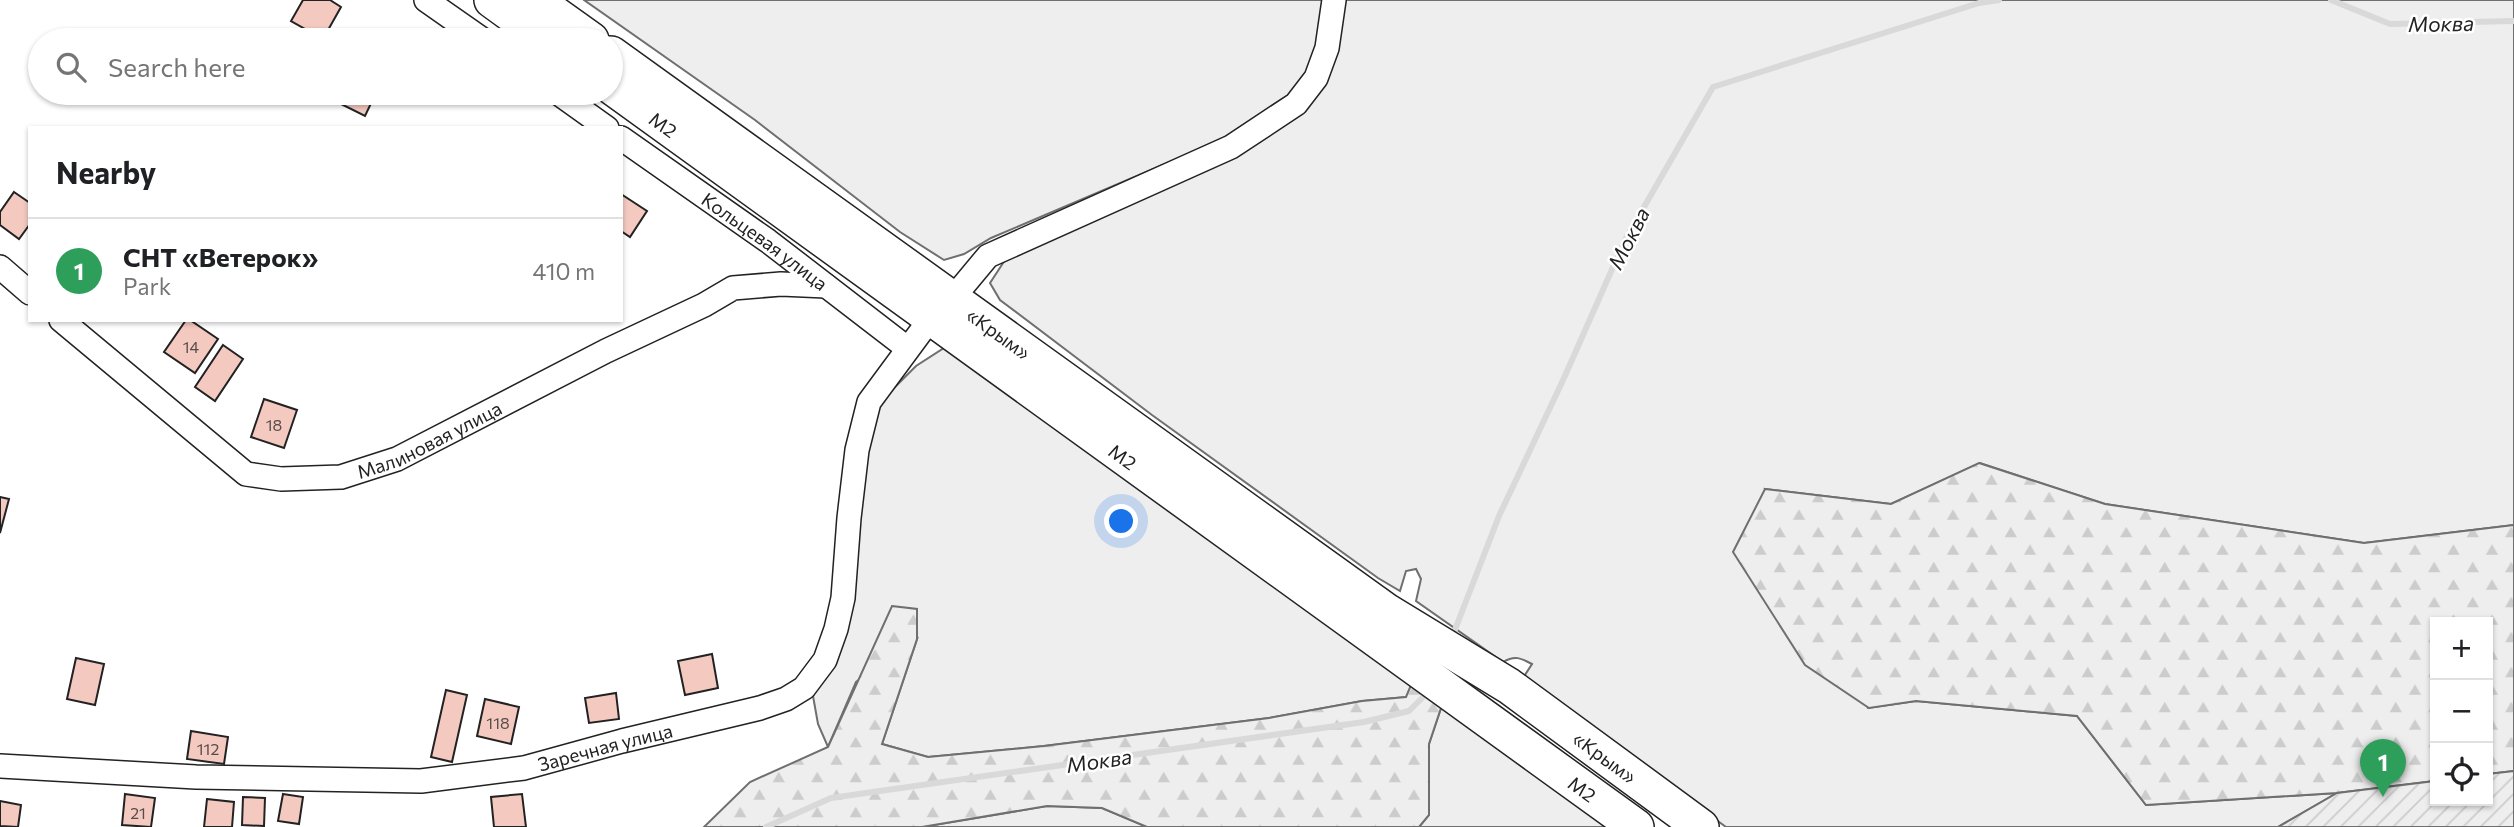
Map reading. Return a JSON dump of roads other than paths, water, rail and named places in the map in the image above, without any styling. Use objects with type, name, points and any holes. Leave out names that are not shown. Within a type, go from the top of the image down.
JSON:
[{"type":"highway","points":[[492,0],[530,28]]},
{"type":"highway","points":[[535,0],[574,28]]},
{"type":"highway","name":"«Крым»","points":[[623,63],[1386,611],[1509,686],[1701,827]]},
{"type":"highway","name":"М2","points":[[623,94],[942,308],[1636,827]]},
{"type":"street","points":[[426,0],[466,28]]},
{"type":"street","name":"Заречная улица","points":[[0,766],[196,777],[421,780],[524,768],[786,699],[804,688],[825,660],[833,639],[843,598],[857,450],[869,402],[907,348],[988,256],[1231,147],[1296,104],[1316,78],[1327,48],[1334,0]]},
{"type":"street","points":[[575,105],[604,126]]},
{"type":"street","name":"Кольцевая улица","points":[[623,139],[768,242],[907,348]]},
{"type":"street","points":[[0,267],[28,291]]},
{"type":"street","name":"Малиновая улица","points":[[63,322],[246,474],[281,479],[341,477],[397,459],[733,288],[781,284],[826,286]]},
{"type":"waterway","name":"Моква","points":[[1451,640],[1499,516],[1625,240],[1713,87],[1979,3],[1999,0]]},
{"type":"waterway","name":"Моква","points":[[2331,0],[2390,24],[2514,21]]},
{"type":"waterway","name":"Моква","points":[[766,827],[831,798],[1364,722],[1409,711],[1429,691]]},
{"type":"place","name":"СНТ «Ветерок»","points":[[2383,797]]}]
